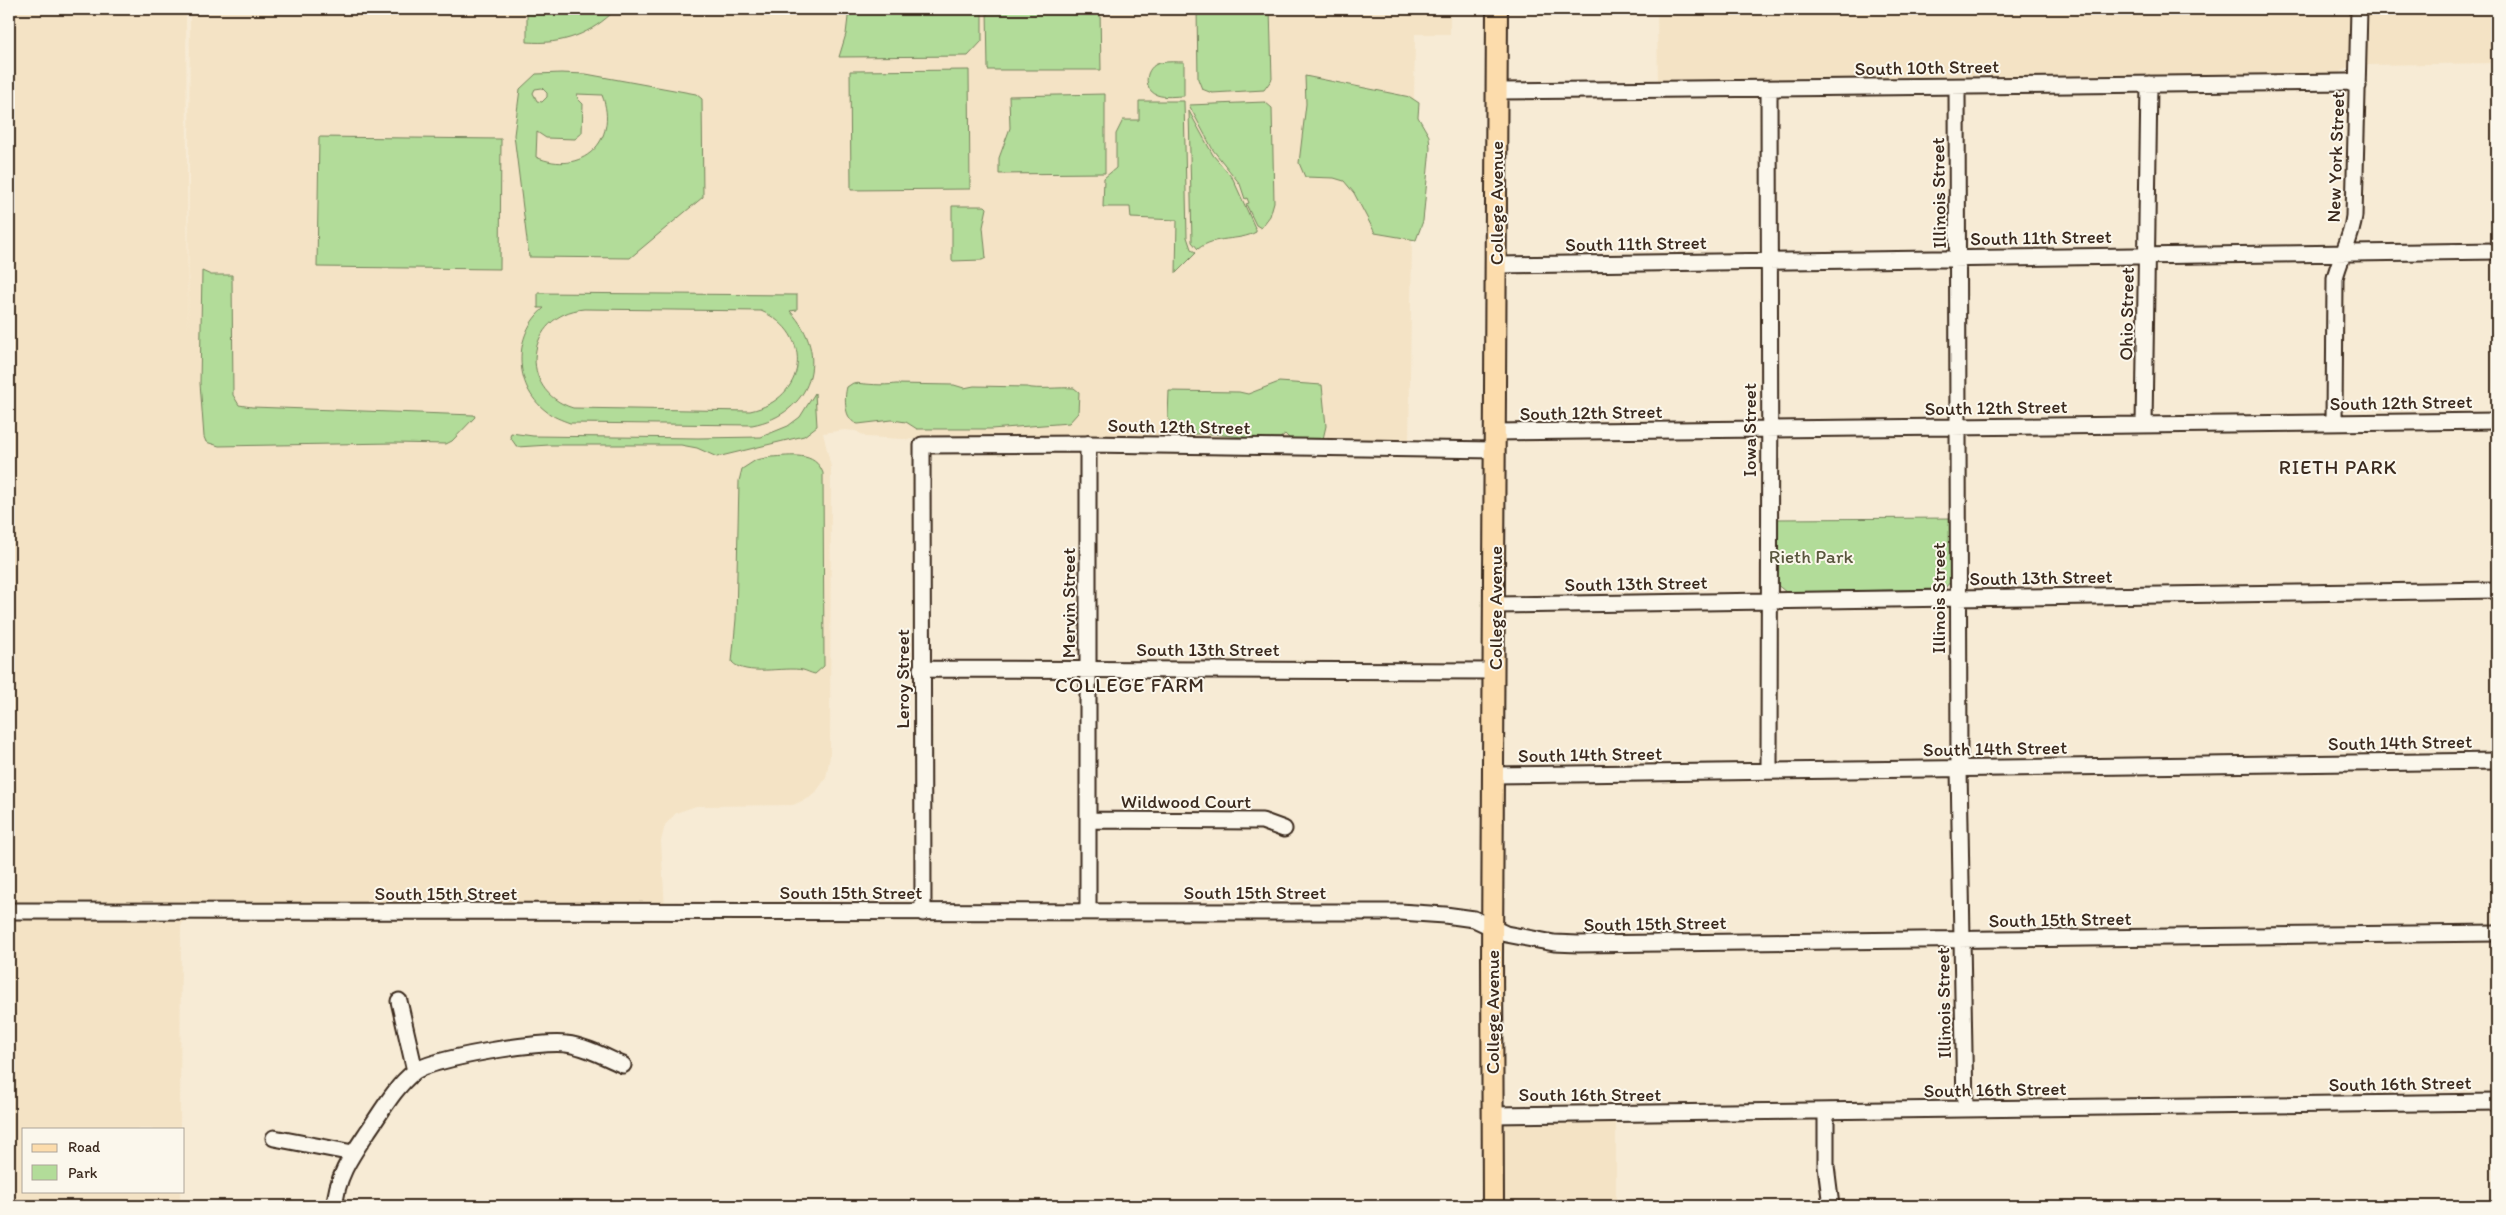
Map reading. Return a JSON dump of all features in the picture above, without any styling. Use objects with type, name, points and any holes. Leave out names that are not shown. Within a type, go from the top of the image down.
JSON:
[{"type":"main road","name":"College Avenue","points":[[1494,1206],[1492,928],[1495,670],[1497,9]]},
{"type":"street","name":"New York Street","points":[[2334,423],[2335,278],[2353,230],[2359,9]]},
{"type":"street","name":"South 10th Street","points":[[1497,91],[2348,82],[2358,86]]},
{"type":"street","name":"Ohio Street","points":[[2144,425],[2149,84]]},
{"type":"street","name":"Illinois Street","points":[[1957,87],[1959,769],[1965,1109]]},
{"type":"street","name":"Iowa Street","points":[[1769,89],[1771,262],[1768,430],[1769,771]]},
{"type":"street","name":"South 11th Street","points":[[1496,265],[2497,251]]},
{"type":"street","name":"South 12th Street","points":[[922,445],[1496,441],[1768,430],[2497,421]]},
{"type":"street","name":"Mervin Street","points":[[1088,444],[1088,912]]},
{"type":"street","name":"Leroy Street","points":[[922,445],[922,913]]},
{"type":"street","name":"South 13th Street","points":[[1495,605],[2497,590]]},
{"type":"street","name":"South 13th Street","points":[[922,669],[1495,670]]},
{"type":"street","name":"South 14th Street","points":[[1494,775],[2497,761]]},
{"type":"street","name":"Wildwood Court","points":[[1088,820],[1262,821],[1284,829]]},
{"type":"street","name":"South 15th Street","points":[[9,911],[1423,913],[1474,919],[1506,934],[1529,939],[1578,944],[2497,933]]},
{"type":"street","points":[[399,1001],[415,1071]]},
{"type":"street","points":[[335,1206],[340,1178],[353,1153],[401,1084],[415,1071],[450,1060],[543,1043],[566,1044],[623,1064]]},
{"type":"street","name":"South 16th Street","points":[[1493,1115],[2497,1102]]},
{"type":"street","points":[[1826,1112],[1826,1166],[1831,1206]]},
{"type":"street","points":[[274,1138],[353,1153]]},
{"type":"shaded area","points":[[9,9],[186,9],[188,332],[190,9],[1450,9],[1450,34],[1415,34],[1409,445],[1108,436],[921,440],[866,437],[856,431],[845,430],[823,433],[831,467],[830,756],[826,778],[816,792],[809,798],[793,805],[696,806],[676,813],[665,825],[661,841],[665,910],[192,904],[181,926],[180,1128],[22,1128],[22,1192],[180,1192],[180,1206],[9,1206]]},
{"type":"shaded area","points":[[1657,9],[2497,9],[2497,63],[2367,65],[2345,68],[2336,76],[1658,90]]},
{"type":"shaded area","points":[[1616,1120],[1616,1206],[1500,1206],[1500,1130],[1508,1122]]},
{"type":"green space","points":[[527,9],[616,9],[597,25],[576,36],[552,42],[527,42]]},
{"type":"green space","points":[[849,9],[982,9],[982,41],[968,56],[839,57],[846,34]]},
{"type":"green space","points":[[987,9],[1100,9],[1101,70],[988,70]]},
{"type":"green space","points":[[1197,9],[1270,9],[1272,79],[1264,90],[1212,93],[1202,89],[1198,79]]},
{"type":"green space","points":[[1163,62],[1184,62],[1184,96],[1163,96],[1152,92],[1147,83],[1151,68]]},
{"type":"green space","points":[[969,70],[970,189],[851,190],[850,71]]},
{"type":"green space","points":[[536,74],[586,74],[696,94],[702,99],[703,197],[630,258],[529,257],[514,135],[520,89]],"holes":[[[542,88],[547,93],[547,97],[542,102],[537,101],[533,93],[535,89]],[[577,94],[602,95],[606,112],[606,127],[601,140],[593,151],[581,158],[568,162],[552,162],[536,157],[537,132],[546,138],[575,139],[582,133],[583,104],[578,99]]]},
{"type":"green space","points":[[1305,76],[1410,97],[1419,103],[1418,117],[1429,136],[1430,148],[1423,221],[1416,240],[1375,233],[1354,193],[1344,181],[1334,178],[1305,177],[1299,163],[1306,104]]},
{"type":"green space","points":[[1105,94],[1105,173],[999,174],[999,158],[1010,128],[1009,96]]},
{"type":"green space","points":[[1139,101],[1184,101],[1187,237],[1191,249],[1196,253],[1176,273],[1177,220],[1131,218],[1130,207],[1103,207],[1104,178],[1116,168],[1116,134],[1123,120],[1139,120]]},
{"type":"green space","points":[[1265,102],[1272,108],[1274,202],[1270,216],[1261,228],[1256,225],[1246,204],[1249,203],[1247,198],[1245,199],[1240,184],[1213,150],[1189,105]]},
{"type":"green space","points":[[1189,111],[1213,155],[1233,179],[1256,232],[1242,237],[1212,242],[1198,249],[1192,242]]},
{"type":"green space","points":[[319,137],[501,139],[500,269],[317,267]]},
{"type":"green space","points":[[952,206],[985,206],[987,208],[983,227],[986,258],[982,260],[952,261]]},
{"type":"green space","points":[[202,271],[211,275],[232,275],[233,395],[239,405],[474,415],[475,417],[452,441],[446,444],[219,446],[206,442],[200,383]]},
{"type":"green space","points":[[538,293],[797,295],[797,310],[790,311],[803,328],[810,346],[812,364],[809,380],[801,396],[789,409],[773,419],[752,425],[570,423],[552,415],[535,400],[527,388],[523,374],[521,360],[522,345],[534,319],[544,308],[538,308]],"holes":[[[584,309],[761,311],[778,321],[790,335],[796,350],[797,365],[793,380],[783,394],[769,404],[750,411],[573,408],[555,399],[543,386],[536,371],[535,354],[540,338],[550,324],[564,314]]]},
{"type":"green space","points":[[1279,382],[1322,385],[1326,426],[1323,439],[1291,440],[1285,434],[1279,439],[1273,440],[1212,434],[1176,434],[1168,417],[1169,391],[1239,392],[1248,394]]},
{"type":"green space","points":[[853,383],[954,385],[964,388],[974,386],[1074,388],[1079,392],[1078,413],[1069,423],[991,429],[917,429],[906,422],[892,420],[858,424],[850,418],[846,408],[845,397],[847,387]]},
{"type":"green space","points":[[815,393],[817,426],[804,436],[717,457],[697,448],[681,445],[549,445],[517,447],[510,437],[511,433],[533,436],[761,437],[788,426],[800,417]]},
{"type":"green space","points":[[801,456],[808,458],[819,466],[823,473],[824,666],[815,674],[795,669],[746,669],[732,662],[736,619],[739,481],[742,469],[756,460],[771,457]]},
{"type":"green space","name":"Rieth Park","points":[[1954,518],[1952,580],[1944,589],[1786,592],[1776,584],[1774,519]]},
{"type":"district","name":"RIETH PARK","points":[[2338,467]]},
{"type":"district","name":"COLLEGE FARM","points":[[1130,685]]}]
